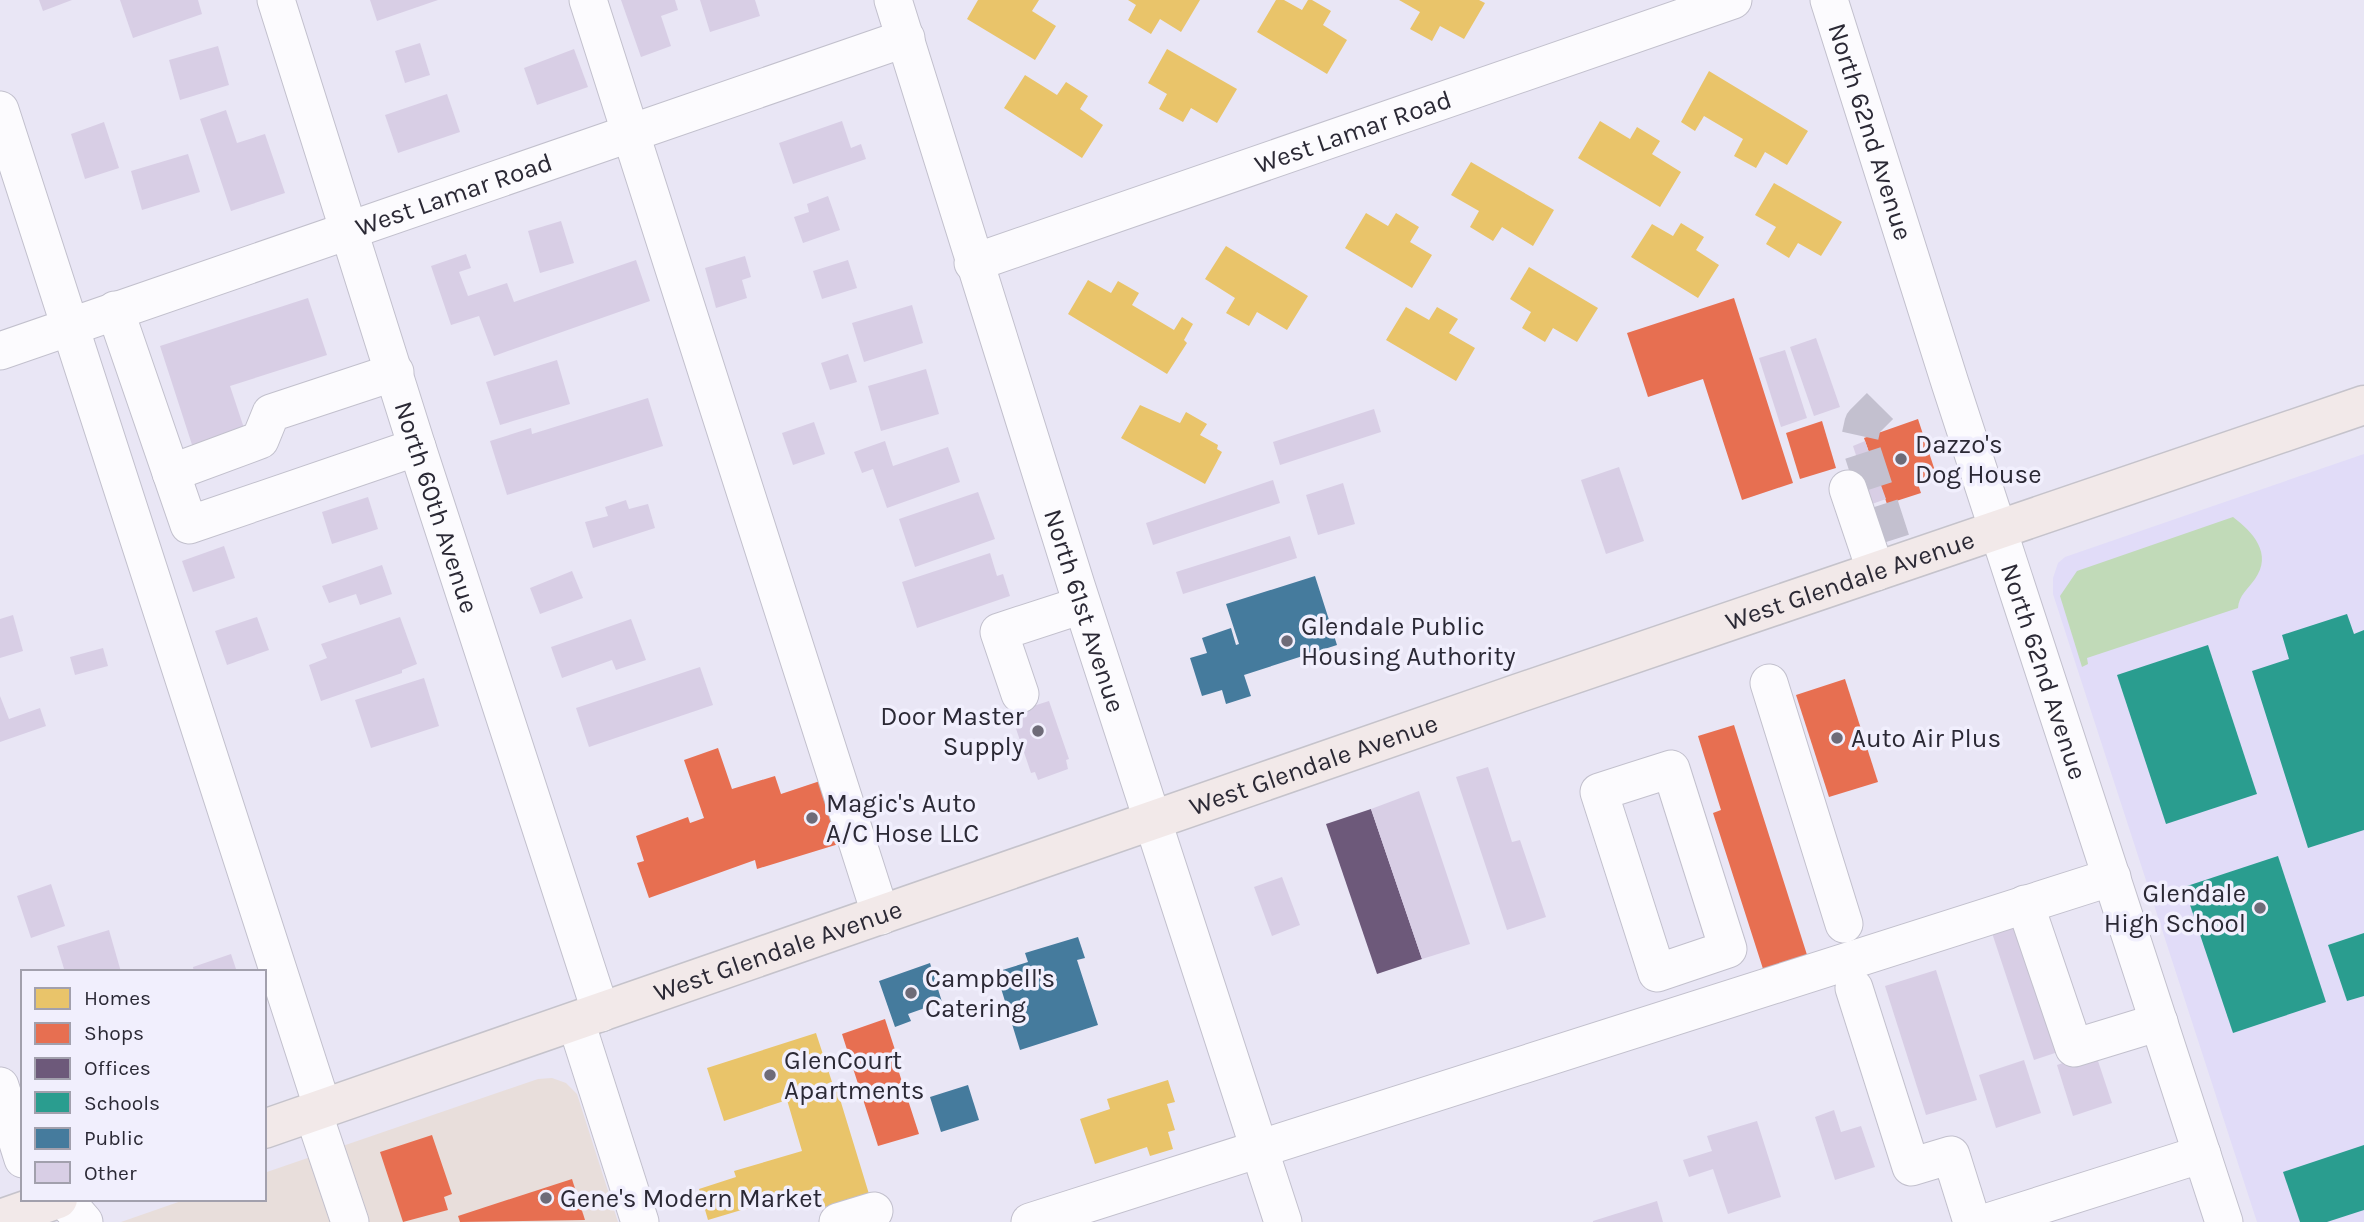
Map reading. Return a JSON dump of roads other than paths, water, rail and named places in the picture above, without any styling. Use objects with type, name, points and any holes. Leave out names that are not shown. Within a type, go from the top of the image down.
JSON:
[{"type":"main road","name":"West Glendale Avenue","points":[[266,1128],[1519,693],[2364,405]]},
{"type":"street","name":"North 60th Avenue","points":[[276,0],[351,230],[589,1017],[640,1222]]},
{"type":"street","points":[[588,0],[881,916]]},
{"type":"street","name":"North 61st Avenue","points":[[893,0],[1082,605],[1283,1222]]},
{"type":"street","name":"West Lamar Road","points":[[973,263],[1732,0]]},
{"type":"street","name":"North 62nd Avenue","points":[[1829,0],[2224,1222]]},
{"type":"street","name":"West Lamar Road","points":[[0,351],[905,38]]},
{"type":"street","points":[[0,110],[318,1110],[350,1222]]},
{"type":"street","points":[[115,310],[189,526],[417,447]]},
{"type":"street","points":[[171,473],[260,440],[271,413],[394,372]]},
{"type":"street","points":[[1848,489],[1876,572]]},
{"type":"street","points":[[1020,694],[999,632],[1082,605]]},
{"type":"street","points":[[1769,683],[1844,924]]},
{"type":"street","points":[[1671,769],[1728,949],[1657,972],[1599,792],[1671,769]]},
{"type":"street","points":[[1030,1222],[2112,877]]},
{"type":"street","points":[[2025,904],[2074,1048],[2159,1022]]},
{"type":"street","points":[[1854,988],[1911,1167],[1951,1155],[1972,1222]]},
{"type":"street","points":[[0,1086],[21,1153]]},
{"type":"street","points":[[1987,1222],[2202,1154]]},
{"type":"street","points":[[37,1208],[84,1222]]},
{"type":"street","points":[[838,1222],[874,1211]]},
{"type":"tunnel","points":[[1880,406],[1863,423],[1859,441],[1899,564]]},
{"type":"place","name":"Dazzo's Dog House","points":[[1901,459]]},
{"type":"place","name":"Glendale Public Housing Authority","points":[[1287,641]]},
{"type":"place","name":"Door Master Supply","points":[[1038,731]]},
{"type":"place","name":"Auto Air Plus","points":[[1837,738]]},
{"type":"place","name":"Magic's Auto A/C Hose LLC","points":[[812,818]]},
{"type":"place","name":"Glendale High School","points":[[2260,908]]},
{"type":"place","name":"Campbell's Catering","points":[[911,993]]},
{"type":"place","name":"GlenCourt Apartments","points":[[770,1075]]},
{"type":"place","name":"Gene's Modern Market","points":[[546,1198]]}]
